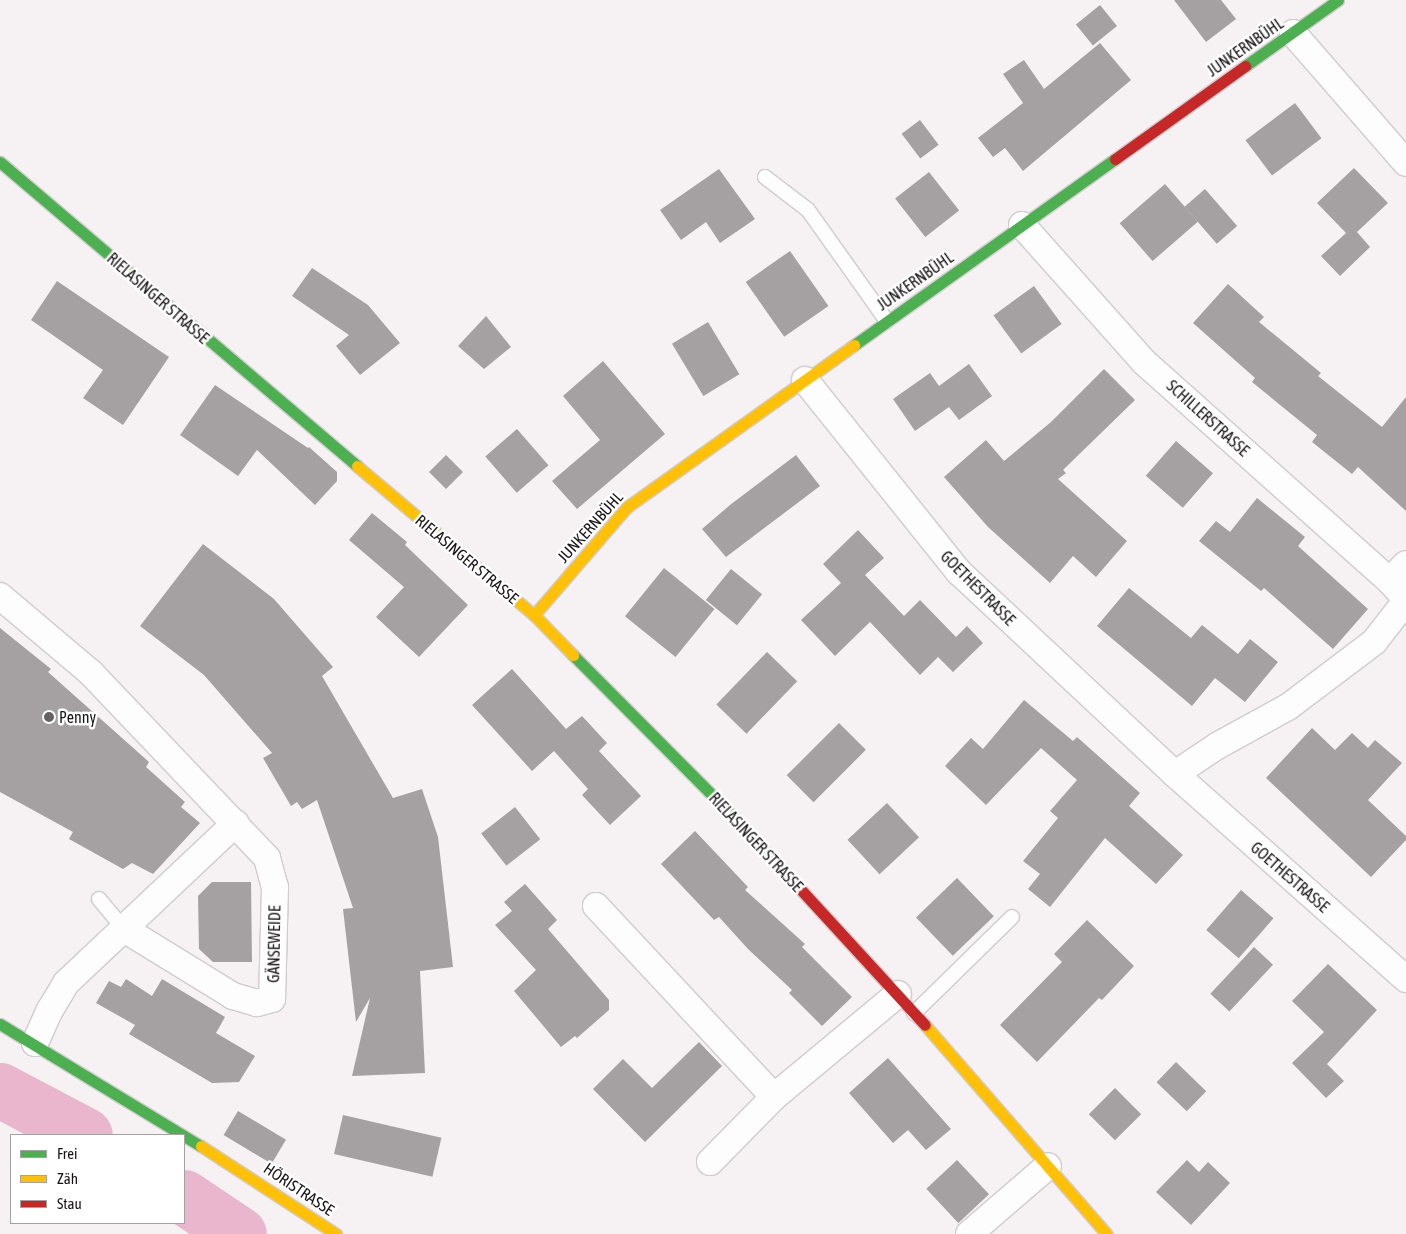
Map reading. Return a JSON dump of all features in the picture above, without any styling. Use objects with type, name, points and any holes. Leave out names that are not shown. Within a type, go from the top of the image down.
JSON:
[{"type":"street","name":"JUNKERNBÜHL","points":[[534,614],[627,507],[1338,0]]},
{"type":"street","points":[[1292,33],[1406,163]]},
{"type":"street","name":"RIELASINGER STRASSE","points":[[0,162],[302,421],[534,614],[720,803],[906,1003],[1107,1234]]},
{"type":"street","name":"SCHILLERSTRASSE","points":[[1022,225],[1144,362],[1402,586]]},
{"type":"street","name":"GOETHESTRASSE","points":[[805,380],[958,572],[1175,774],[1406,979]]},
{"type":"street","points":[[1175,774],[1217,746],[1288,707],[1374,642],[1402,586]]},
{"type":"street","name":"GÄNSEWEIDE","points":[[0,596],[90,672],[236,823],[267,858],[275,887],[272,999],[257,1003],[233,996],[124,929]]},
{"type":"street","points":[[35,1043],[50,1010],[66,983],[236,823]]},
{"type":"street","points":[[596,906],[774,1097]]},
{"type":"street","points":[[710,1162],[774,1097],[906,1003]]},
{"type":"street","name":"HÖRISTRASSE","points":[[0,1024],[35,1043],[183,1134]]},
{"type":"street","name":"HÖRISTRASSE","points":[[185,1135],[243,1171],[336,1234]]},
{"type":"street","points":[[969,1234],[1048,1166]]},
{"type":"lane","points":[[765,177],[808,210],[887,321]]},
{"type":"lane","points":[[99,899],[124,929]]},
{"type":"lane","points":[[906,1003],[1012,917]]},
{"type":"building","points":[[1174,0],[1221,0],[1236,19],[1206,42]]},
{"type":"building","points":[[1100,5],[1117,26],[1093,45],[1076,25]]},
{"type":"building","points":[[1100,43],[1131,80],[1023,171],[1005,148],[993,157],[978,138],[1023,103],[1003,74],[1024,60],[1044,89]]},
{"type":"building","points":[[1295,103],[1321,138],[1272,175],[1245,140]]},
{"type":"building","points":[[920,120],[939,145],[920,159],[902,134]]},
{"type":"building","points":[[1354,168],[1388,203],[1357,232],[1370,247],[1340,276],[1321,256],[1346,233],[1317,203]]},
{"type":"building","points":[[719,169],[755,219],[720,243],[706,222],[681,240],[660,210]]},
{"type":"building","points":[[929,172],[959,211],[925,237],[895,198]]},
{"type":"building","points":[[1165,184],[1198,222],[1153,261],[1120,223]]},
{"type":"building","points":[[1205,189],[1237,226],[1217,244],[1185,207]]},
{"type":"building","points":[[790,251],[828,306],[784,337],[746,282]]},
{"type":"building","points":[[312,268],[368,305],[400,343],[360,375],[336,346],[349,335],[292,296]]},
{"type":"building","points":[[57,281],[169,357],[123,425],[83,398],[103,370],[31,320]]},
{"type":"building","points":[[1228,284],[1264,317],[1259,322],[1321,373],[1318,376],[1382,427],[1406,397],[1406,511],[1358,467],[1352,474],[1312,442],[1317,435],[1252,382],[1255,378],[1193,323]]},
{"type":"building","points":[[1034,286],[1062,324],[1021,353],[994,315]]},
{"type":"building","points":[[486,316],[511,347],[484,369],[458,346]]},
{"type":"building","points":[[708,322],[739,374],[703,396],[672,344]]},
{"type":"building","points":[[603,361],[665,434],[577,509],[552,481],[600,440],[563,396]]},
{"type":"building","points":[[969,364],[992,396],[959,420],[949,407],[915,431],[893,399],[930,373],[939,386]]},
{"type":"building","points":[[1104,369],[1135,400],[1063,470],[1066,473],[1058,479],[1127,541],[1096,577],[1073,556],[1050,583],[988,527],[944,477],[986,440],[1004,461],[1051,422]]},
{"type":"building","points":[[215,385],[309,447],[337,472],[337,481],[315,505],[257,450],[238,476],[180,435]]},
{"type":"building","points":[[517,429],[548,465],[517,493],[485,457]]},
{"type":"building","points":[[1176,441],[1213,473],[1183,508],[1146,476]]},
{"type":"building","points":[[446,455],[463,472],[446,489],[429,472]]},
{"type":"building","points":[[796,455],[820,486],[726,557],[702,529],[730,505]]},
{"type":"building","points":[[1257,498],[1305,537],[1298,546],[1368,609],[1333,649],[1264,588],[1261,591],[1199,541],[1216,521],[1230,532]]},
{"type":"building","points":[[372,513],[407,542],[405,545],[468,605],[419,657],[376,617],[404,587],[349,540]]},
{"type":"building","points":[[858,530],[884,558],[865,575],[904,616],[920,600],[956,637],[967,626],[983,643],[953,672],[938,657],[920,675],[870,622],[835,656],[801,620],[841,583],[823,564]]},
{"type":"building","points":[[203,544],[274,599],[333,667],[322,676],[393,798],[422,789],[438,837],[453,967],[420,971],[425,1073],[352,1076],[370,998],[356,1022],[343,909],[353,908],[317,800],[302,809],[297,802],[291,806],[263,758],[272,753],[204,675],[140,626]]},
{"type":"building","points":[[664,568],[715,609],[675,657],[625,616]]},
{"type":"building","points":[[731,569],[762,594],[737,625],[706,600]]},
{"type":"building","points":[[1129,588],[1191,638],[1202,625],[1238,654],[1250,639],[1278,662],[1245,702],[1215,678],[1192,706],[1097,626]]},
{"type":"building","name":"Penny","points":[[0,628],[51,669],[48,672],[149,762],[146,767],[185,802],[181,807],[200,823],[153,874],[132,863],[123,869],[69,839],[73,832],[0,792]]},
{"type":"building","points":[[767,652],[797,681],[747,734],[716,705]]},
{"type":"building","points":[[512,669],[566,729],[582,716],[607,743],[599,751],[641,796],[610,825],[582,795],[588,789],[554,751],[532,771],[472,705]]},
{"type":"building","points":[[1024,700],[1073,741],[1077,737],[1140,793],[1129,806],[1183,855],[1156,884],[1105,838],[1050,907],[1028,889],[1040,874],[1023,861],[1058,818],[1050,811],[1077,780],[1041,748],[986,805],[945,766],[971,738],[983,749]]},
{"type":"building","points":[[839,723],[866,750],[814,802],[787,775]]},
{"type":"building","points":[[1312,728],[1335,750],[1352,733],[1368,748],[1375,740],[1402,763],[1368,800],[1406,836],[1406,840],[1371,877],[1266,778]]},
{"type":"building","points":[[887,803],[919,837],[880,874],[848,840]]},
{"type":"building","points":[[515,807],[540,839],[506,866],[481,833]]},
{"type":"building","points":[[695,831],[748,887],[745,890],[805,944],[802,947],[852,997],[822,1026],[789,993],[792,990],[748,949],[719,917],[714,920],[661,864]]},
{"type":"building","points":[[957,878],[994,916],[953,956],[916,918]]},
{"type":"building","points":[[212,882],[251,882],[252,962],[213,962],[199,949],[198,896]]},
{"type":"building","points":[[525,884],[557,920],[548,929],[609,1000],[609,1010],[577,1038],[575,1036],[561,1047],[514,991],[536,970],[495,925],[512,911],[504,902]]},
{"type":"building","points":[[1241,890],[1273,918],[1239,958],[1206,930]]},
{"type":"building","points":[[1087,920],[1134,966],[1102,1000],[1099,998],[1037,1062],[1000,1025],[1062,962],[1054,954]]},
{"type":"building","points":[[1254,947],[1273,965],[1229,1012],[1210,994]]},
{"type":"building","points":[[1328,964],[1377,1010],[1327,1064],[1344,1081],[1326,1098],[1292,1063],[1324,1032],[1292,1001]]},
{"type":"building","points":[[126,979],[152,996],[162,979],[225,1017],[216,1033],[255,1056],[239,1082],[212,1083],[129,1034],[135,1025],[96,1003],[109,981],[121,987]]},
{"type":"building","points":[[699,1042],[722,1066],[645,1142],[593,1089],[623,1059],[652,1088]]},
{"type":"building","points":[[888,1058],[951,1129],[926,1150],[908,1130],[893,1143],[849,1093]]},
{"type":"building","points":[[1176,1062],[1206,1091],[1187,1111],[1157,1082]]},
{"type":"building","points":[[1115,1088],[1141,1114],[1115,1140],[1089,1114]]},
{"type":"building","points":[[238,1111],[286,1140],[272,1164],[224,1135]]},
{"type":"building","points":[[343,1115],[441,1138],[432,1177],[334,1154]]},
{"type":"building","points":[[957,1160],[989,1194],[958,1223],[926,1189]]},
{"type":"building","points":[[1187,1160],[1199,1172],[1208,1162],[1230,1183],[1191,1225],[1156,1192]]},
{"type":"waterway","points":[[0,1090],[83,1134]]},
{"type":"waterway","points":[[185,1198],[239,1234]]},
{"type":"traffic: fast","points":[[1245,66],[1338,0]]},
{"type":"traffic: fast","points":[[854,345],[1115,159]]},
{"type":"traffic: fast","points":[[0,162],[357,466]]},
{"type":"traffic: fast","points":[[573,655],[720,803],[793,881]]},
{"type":"traffic: fast","points":[[0,1024],[181,1134]]},
{"type":"traffic: fast","points":[[185,1136],[201,1146]]},
{"type":"traffic: slow","points":[[534,615],[627,507],[854,345]]},
{"type":"traffic: slow","points":[[357,466],[534,615],[573,655]]},
{"type":"traffic: slow","points":[[925,1025],[1107,1234]]},
{"type":"traffic: slow","points":[[201,1146],[336,1234]]},
{"type":"traffic: jam","points":[[1115,159],[1245,66]]},
{"type":"traffic: jam","points":[[793,881],[925,1025]]},
{"type":"place","name":"Penny","points":[[49,717]]}]
